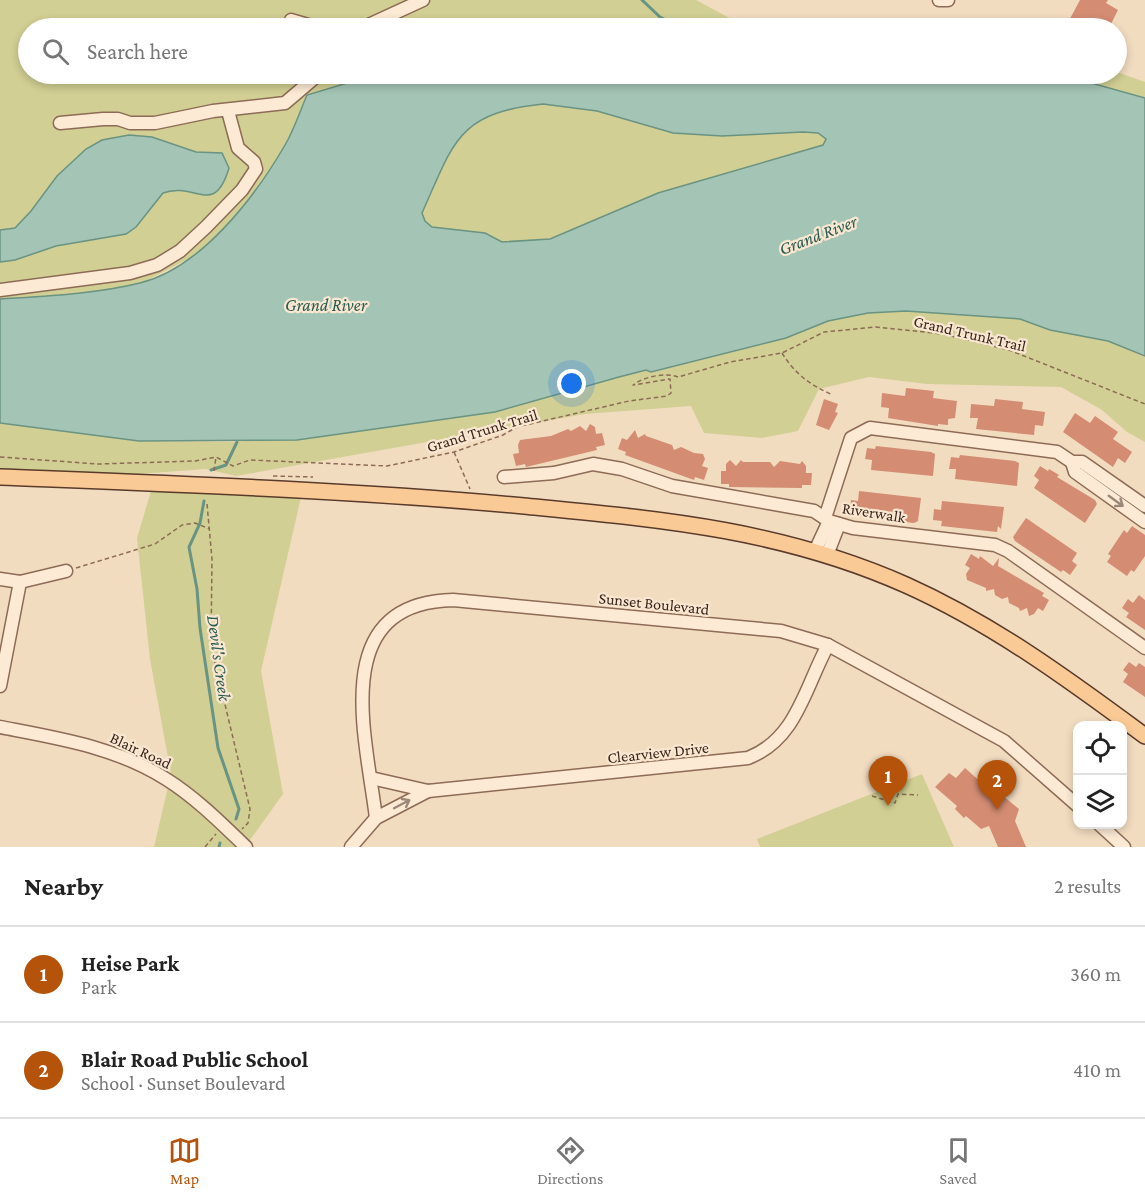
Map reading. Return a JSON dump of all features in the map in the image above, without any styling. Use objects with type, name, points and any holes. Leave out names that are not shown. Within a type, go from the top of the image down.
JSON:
[{"type":"main road","points":[[0,477],[396,494],[675,521],[765,537],[821,553],[904,584],[1006,637],[1145,736]]},
{"type":"street","points":[[392,18],[402,0]]},
{"type":"street","points":[[385,18],[423,0]]},
{"type":"street","points":[[939,0],[948,0]]},
{"type":"street","points":[[60,123],[103,118],[130,123],[154,123],[285,103],[307,84]]},
{"type":"street","points":[[0,290],[130,273],[157,265],[180,250],[242,190],[256,169],[254,162],[238,148],[228,111]]},
{"type":"street","points":[[821,553],[851,438],[870,428],[1057,452],[1072,462],[1082,462],[1092,477],[1145,521]]},
{"type":"street","name":"Riverwalk","points":[[504,477],[554,473],[593,464],[622,469],[672,486],[813,511],[831,521],[995,545],[1008,551],[1145,648]]},
{"type":"street","points":[[1092,477],[1145,506]]},
{"type":"street","points":[[0,579],[20,582],[66,571]]},
{"type":"street","points":[[0,686],[20,582]]},
{"type":"street","name":"Sunset Boulevard","points":[[376,818],[362,685],[369,646],[388,620],[416,604],[453,600],[781,631],[828,645],[1004,741],[1073,802]]},
{"type":"street","name":"Clearview Drive","points":[[371,778],[428,791],[748,758],[763,752],[785,734],[801,706],[828,645]]},
{"type":"street","name":"Blair Road","points":[[0,727],[72,742],[127,759],[167,779],[246,847]]},
{"type":"street","name":"Clearview Drive","points":[[351,847],[376,818],[428,791]]},
{"type":"street","points":[[1104,829],[1124,847]]},
{"type":"path","name":"Grand Trunk Trail","points":[[0,457],[98,464],[195,461],[216,457],[233,466],[250,460],[387,466],[454,452],[503,435],[517,427],[629,401],[667,396],[672,387],[670,379],[633,385],[652,376],[672,374],[678,377],[730,362],[782,353],[824,332],[876,327],[910,329],[978,342],[1026,355],[1145,404]]},
{"type":"path","points":[[782,353],[793,370],[813,387],[833,395]]},
{"type":"path","points":[[454,452],[472,493]]},
{"type":"path","points":[[214,471],[216,457]]},
{"type":"path","points":[[207,504],[211,529],[212,646],[250,809],[248,823],[234,836]]},
{"type":"path","points":[[66,571],[155,544],[182,525],[195,524],[211,529]]},
{"type":"path","points":[[872,796],[895,803],[898,794],[918,795]]},
{"type":"path","points":[[205,847],[223,825]]},
{"type":"shaded area","points":[[0,0],[696,0],[729,18],[18,18],[18,84],[373,84],[269,187],[192,257],[142,283],[54,303],[0,299]]},
{"type":"shaded area","points":[[1127,76],[1145,82],[1145,98],[1095,84],[1127,84]]},
{"type":"shaded area","points":[[543,104],[597,111],[673,133],[722,136],[803,132],[818,133],[826,139],[823,145],[658,193],[550,239],[502,242],[485,233],[432,227],[425,221],[422,213],[442,167],[462,135],[475,124],[492,115],[514,108]]},
{"type":"shaded area","points":[[906,311],[1020,319],[1050,330],[1108,341],[1145,356],[1145,442],[1127,432],[1102,410],[1061,387],[927,384],[869,377],[819,389],[798,431],[762,438],[704,433],[691,406],[585,414],[236,476],[206,469],[124,475],[0,469],[0,423],[139,441],[237,442],[495,412],[646,370],[652,372],[786,338],[828,321],[868,313]]},
{"type":"shaded area","points":[[151,491],[302,493],[261,671],[283,794],[245,847],[154,847],[171,774],[150,659],[137,538]]},
{"type":"shaded area","points":[[922,774],[954,847],[760,847],[757,839]]},
{"type":"water","name":"Grand River","points":[[344,84],[1095,84],[1145,98],[1145,356],[1108,341],[1050,330],[1020,319],[906,311],[868,313],[828,321],[786,338],[651,372],[646,370],[495,412],[297,440],[139,441],[0,423],[0,299],[106,290],[140,283],[163,275],[205,246],[242,208],[273,165],[294,127],[307,95]],"holes":[[[543,104],[597,111],[673,133],[722,136],[803,132],[818,133],[826,139],[823,145],[658,193],[550,239],[502,242],[485,233],[432,227],[425,221],[422,213],[442,167],[462,135],[475,124],[492,115],[514,108]]]},
{"type":"water","points":[[129,135],[152,137],[196,152],[222,153],[229,168],[223,183],[217,191],[210,195],[185,191],[163,193],[136,227],[126,234],[56,246],[15,260],[0,262],[0,230],[15,228],[57,176],[86,149],[102,140]]},
{"type":"building","points":[[1080,0],[1108,0],[1106,3],[1118,10],[1114,18],[1070,18]]},
{"type":"building","points":[[906,388],[934,391],[933,398],[957,401],[955,418],[948,419],[948,425],[938,424],[938,426],[888,418],[889,408],[881,407],[882,393],[905,396]]},
{"type":"building","points":[[824,399],[838,404],[835,412],[838,413],[829,430],[816,425]]},
{"type":"building","points":[[995,399],[1023,402],[1022,409],[1045,412],[1043,426],[1035,425],[1034,435],[976,429],[978,418],[970,418],[971,404],[994,406]]},
{"type":"building","points":[[1075,413],[1090,423],[1095,416],[1118,432],[1113,439],[1132,452],[1125,463],[1118,458],[1113,467],[1063,432]]},
{"type":"building","points":[[590,424],[595,427],[596,434],[602,433],[605,445],[596,447],[597,450],[526,467],[525,464],[516,466],[513,454],[519,453],[520,440],[551,436],[580,426],[586,431]]},
{"type":"building","points":[[635,430],[638,438],[645,434],[672,445],[674,450],[681,447],[703,454],[705,459],[702,466],[708,468],[704,480],[695,477],[694,480],[625,455],[626,452],[618,449],[622,438],[627,440]]},
{"type":"building","points":[[876,446],[935,454],[933,476],[871,470],[872,460],[865,459],[867,448],[875,449]]},
{"type":"building","points":[[960,455],[1019,463],[1017,486],[955,479],[956,469],[949,469],[951,457],[959,458]]},
{"type":"building","points":[[730,460],[736,466],[741,460],[743,462],[770,462],[774,467],[780,461],[800,464],[802,461],[806,466],[806,473],[812,473],[811,485],[802,485],[802,488],[729,487],[729,484],[721,484],[721,471],[726,471],[726,464]]},
{"type":"building","points":[[1040,466],[1059,475],[1057,477],[1095,500],[1097,504],[1085,523],[1034,488],[1039,480],[1034,476]]},
{"type":"building","points":[[859,491],[921,498],[918,521],[914,523],[858,516],[859,513],[850,512],[851,500],[858,501]]},
{"type":"building","points":[[942,501],[1004,507],[1001,529],[998,526],[997,532],[941,526],[942,521],[933,520],[934,509],[941,510]]},
{"type":"building","points":[[1026,518],[1077,553],[1072,561],[1077,565],[1070,575],[1063,570],[1061,572],[1015,541],[1013,537]]},
{"type":"building","points":[[1132,526],[1145,535],[1145,556],[1134,572],[1131,570],[1127,576],[1107,562],[1111,556],[1108,554],[1124,530],[1127,533]]},
{"type":"building","points":[[971,554],[979,559],[980,556],[993,566],[999,558],[998,566],[1044,593],[1042,596],[1049,600],[1043,611],[1038,608],[1034,614],[1029,616],[1027,608],[1020,611],[1019,608],[1009,603],[1008,597],[1002,599],[995,595],[994,589],[986,591],[986,588],[967,580],[966,574],[970,568],[965,565]]},
{"type":"building","points":[[1139,595],[1145,600],[1145,630],[1126,617],[1129,613],[1122,608],[1128,599],[1133,603]]},
{"type":"building","points":[[1129,662],[1136,667],[1139,663],[1145,667],[1145,697],[1123,682],[1128,674],[1123,670]]},
{"type":"building","points":[[965,768],[983,784],[985,781],[1019,809],[1015,821],[1026,847],[998,847],[989,826],[981,829],[966,816],[964,818],[955,809],[957,806],[935,787],[949,773],[956,778]]},
{"type":"waterway","points":[[642,0],[662,18]]},
{"type":"waterway","name":"Devil's Creek","points":[[211,470],[226,465],[237,442]]},
{"type":"waterway","name":"Devil's Creek","points":[[204,501],[200,523],[189,547],[197,589],[200,628],[218,748],[239,809],[236,819]]},
{"type":"waterway","name":"Devil's Creek","points":[[219,847],[220,843]]},
{"type":"place","name":"Heise Park","points":[[888,806]]},
{"type":"place","name":"Blair Road Public School","points":[[997,810]]}]
